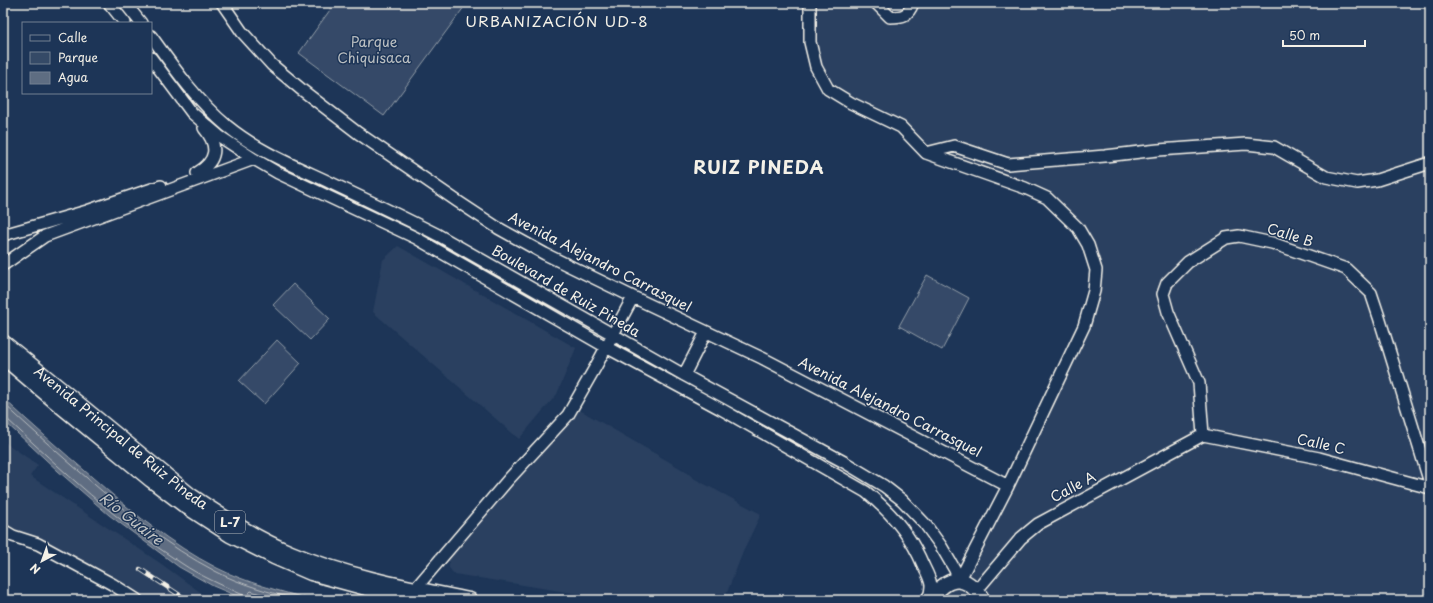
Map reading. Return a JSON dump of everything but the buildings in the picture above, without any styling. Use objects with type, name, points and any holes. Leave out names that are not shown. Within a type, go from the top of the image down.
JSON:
[{"type":"main road","name":"Avenida Principal de Ruiz Pineda","points":[[3,342],[167,478],[221,516],[270,543],[306,559],[412,596]]},
{"type":"main road","name":"Avenida Principal de Ruiz Pineda","points":[[3,357],[151,480],[184,505],[230,535],[274,557],[311,573],[412,596],[470,600]]},
{"type":"main road","points":[[929,599],[950,582],[959,580],[970,584],[980,595]]},
{"type":"street","points":[[109,3],[124,22]]},
{"type":"street","points":[[125,3],[140,22]]},
{"type":"street","name":"Avenida Alejandro Carrasquel","points":[[222,3],[242,32],[272,65],[302,90],[358,133],[498,228],[544,254],[762,358],[1008,486]]},
{"type":"street","points":[[810,3],[810,42],[816,66],[828,89],[851,103],[901,128],[926,153],[1025,188],[1047,198],[1078,228],[1088,245],[1096,270],[1094,292],[1084,326],[1008,486],[959,580]]},
{"type":"street","points":[[876,3],[890,18],[902,17],[910,12],[913,3]]},
{"type":"street","name":"Boulevard de Ruiz Pineda","points":[[152,37],[184,81],[209,109],[226,126],[257,148],[418,225],[684,375],[844,462],[884,486],[902,500],[925,524],[941,546],[959,580]]},
{"type":"street","name":"Boulevard de Ruiz Pineda","points":[[152,59],[192,113],[219,136],[250,157],[278,173],[416,238],[606,347],[728,413],[866,492],[880,503],[893,517],[914,545],[928,576],[931,587],[929,599]]},
{"type":"street","points":[[192,113],[211,136],[214,145],[211,161],[206,167],[197,173]]},
{"type":"street","points":[[926,153],[954,146],[1008,164],[1158,150],[1246,144],[1274,147],[1326,177],[1357,184],[1377,180],[1430,163]]},
{"type":"street","points":[[3,265],[45,236],[250,157],[257,148]]},
{"type":"street","points":[[3,236],[39,224],[87,211],[197,173],[250,157]]},
{"type":"street","name":"Calle B","points":[[1203,435],[1199,383],[1168,312],[1163,294],[1167,283],[1188,262],[1226,238],[1240,236],[1272,243],[1346,269],[1370,293],[1379,317],[1430,483]]},
{"type":"street","points":[[412,596],[508,480],[568,415],[633,297]]},
{"type":"street","points":[[684,375],[706,332]]},
{"type":"street","name":"Calle C","points":[[1203,435],[1319,458],[1430,488]]},
{"type":"street","name":"Calle A","points":[[980,595],[1021,538],[1038,524],[1203,435]]},
{"type":"street","points":[[3,530],[13,536],[38,544],[112,584],[137,600]]},
{"type":"shaded area","points":[[810,3],[876,3],[902,17],[913,3],[1430,3],[1430,600],[929,600],[959,580],[1094,291],[1088,245],[1047,198],[926,153],[901,127],[828,89],[816,67]]},
{"type":"shaded area","points":[[398,246],[576,348],[557,394],[519,439],[373,312],[383,260]]},
{"type":"shaded area","points":[[578,409],[685,471],[695,479],[761,514],[745,547],[724,600],[616,600],[454,574],[449,568],[449,559]]},
{"type":"shaded area","points":[[3,441],[38,465],[30,476],[160,563],[211,600],[137,600],[3,529]]},
{"type":"green space","name":"Parque Chiquisaca","points":[[335,3],[467,3],[384,116],[299,53]]},
{"type":"green space","points":[[927,275],[969,298],[942,350],[899,326]]},
{"type":"green space","points":[[293,284],[330,319],[310,340],[273,305]]},
{"type":"green space","points":[[277,340],[301,363],[264,404],[239,381]]},
{"type":"water","name":"Río Guaire","points":[[3,398],[121,502],[167,538],[200,559],[228,573],[264,586],[312,600],[246,600],[213,586],[179,567],[109,515],[58,471],[3,420]]},
{"type":"railway","points":[[140,569],[187,600]]},
{"type":"district","name":"URBANIZACIÓN UD-8","points":[[557,22]]},
{"type":"district","name":"RUIZ PINEDA","points":[[759,168]]}]
